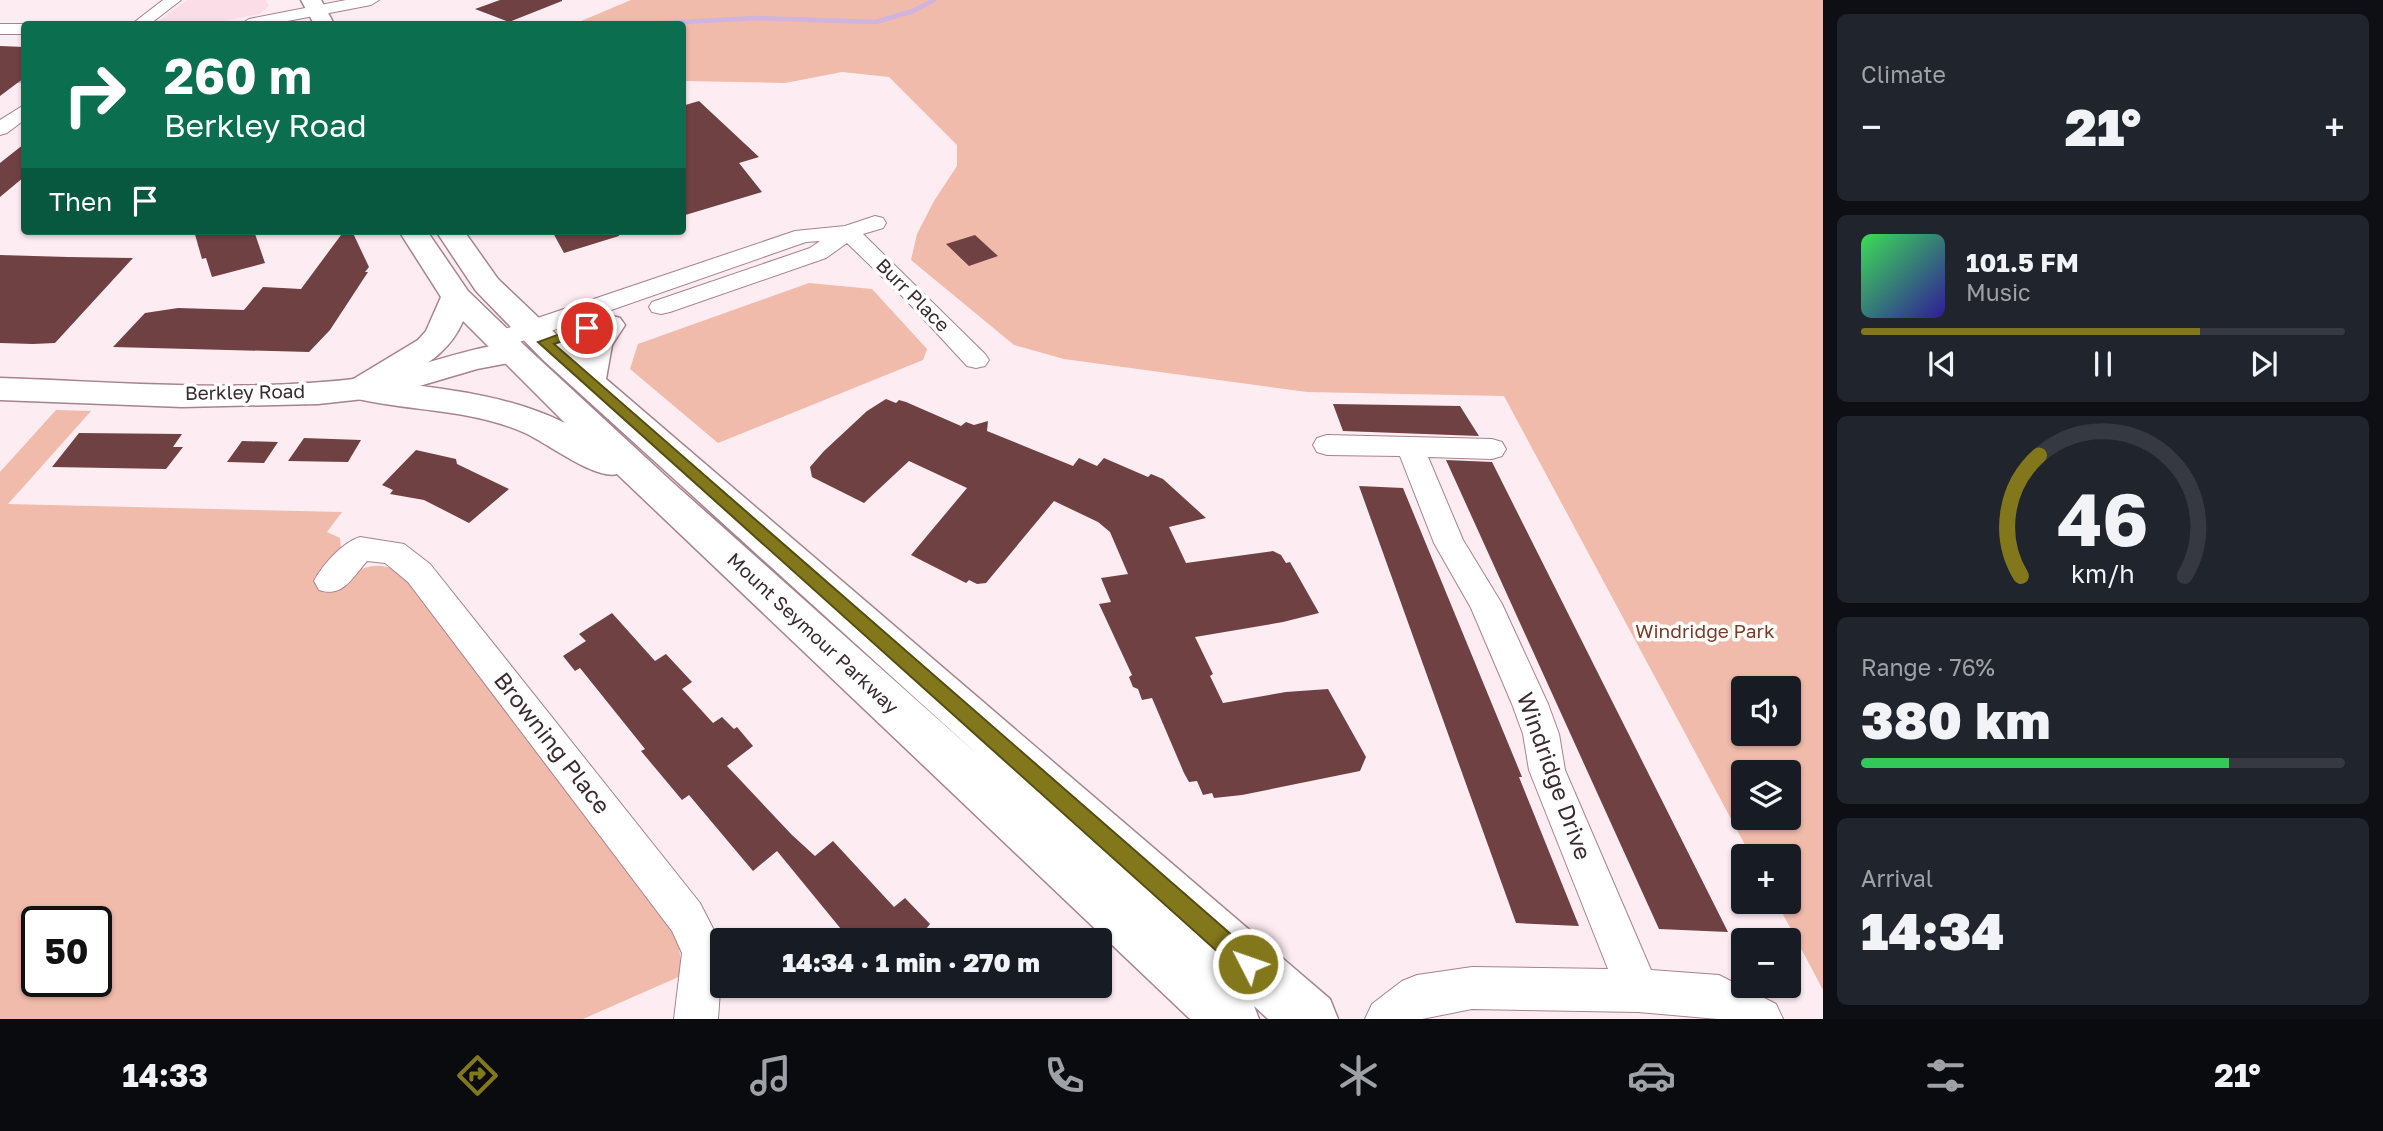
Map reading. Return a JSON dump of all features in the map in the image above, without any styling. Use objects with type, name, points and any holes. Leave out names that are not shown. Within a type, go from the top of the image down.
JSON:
[{"type":"main road","name":"Mount Seymour Parkway","points":[[416,235],[457,297],[515,344],[658,491],[1231,1019]]},
{"type":"main road","name":"Mount Seymour Parkway","points":[[453,235],[487,285],[515,344],[589,381],[1310,1019]]},
{"type":"main road","points":[[362,389],[430,347],[441,334],[457,297]]},
{"type":"main road","points":[[589,381],[596,345],[609,325]]},
{"type":"main road","name":"Berkley Road","points":[[0,389],[243,395],[362,389],[395,383],[515,344]]},
{"type":"main road","points":[[362,389],[481,407],[518,417],[568,439],[658,491]]},
{"type":"street","points":[[144,21],[173,0]]},
{"type":"street","points":[[261,21],[371,0]]},
{"type":"street","points":[[0,29],[21,29]]},
{"type":"street","points":[[0,129],[21,113]]},
{"type":"street","name":"Berkley Road","points":[[515,344],[803,236],[848,232],[876,223]]},
{"type":"street","name":"Berkley Road","points":[[515,344],[609,325],[818,253],[848,232]]},
{"type":"street","name":"Burr Place","points":[[848,232],[914,295],[976,360]]},
{"type":"street","points":[[1327,445],[1492,449]]},
{"type":"street","name":"Windridge Drive","points":[[1410,447],[1449,543],[1486,604],[1530,704],[1541,734],[1551,779],[1638,991]]},
{"type":"street","name":"Browning Place","points":[[330,580],[360,549],[393,552],[419,573],[686,917],[703,951],[696,1019]]},
{"type":"street","points":[[1387,1019],[1417,996],[1472,988],[1638,991],[1719,996],[1761,1019]]},
{"type":"shaded area","points":[[187,0],[266,0],[269,6],[259,14],[224,21],[159,21]]},
{"type":"green space","name":"Windridge Park","points":[[631,0],[1823,0],[1823,990],[1801,948],[1801,928],[1790,928],[1783,914],[1801,914],[1801,844],[1745,844],[1737,830],[1801,830],[1801,760],[1731,760],[1731,819],[1504,396],[1307,392],[1064,359],[1014,345],[911,260],[917,234],[957,166],[957,145],[889,77],[842,72],[785,83],[686,81],[686,21],[581,21]]},
{"type":"green space","points":[[809,283],[872,289],[927,349],[923,360],[718,443],[630,369],[638,344]]},
{"type":"green space","points":[[56,410],[91,411],[8,504],[342,512],[327,532],[340,538],[341,550],[351,574],[379,566],[392,569],[405,577],[659,905],[679,948],[683,975],[583,1019],[0,1019],[0,472]]},
{"type":"building","points":[[500,0],[562,0],[512,21],[475,9]]},
{"type":"building","points":[[0,46],[21,47],[21,80],[0,96]]},
{"type":"building","points":[[699,101],[759,157],[739,163],[762,192],[686,215],[686,105]]},
{"type":"building","points":[[21,146],[21,180],[0,197],[0,163]]},
{"type":"building","points":[[195,235],[255,235],[265,263],[212,277],[206,258],[202,259]]},
{"type":"building","points":[[341,235],[354,235],[369,267],[365,272],[368,272],[330,330],[309,352],[113,347],[145,313],[178,308],[244,310],[263,287],[301,289]]},
{"type":"building","points":[[554,235],[619,235],[619,236],[564,253]]},
{"type":"building","points":[[975,235],[998,256],[969,266],[946,244]]},
{"type":"building","points":[[0,255],[133,258],[55,343],[33,344],[0,343]]},
{"type":"building","points":[[886,399],[896,403],[899,400],[906,402],[961,426],[966,422],[974,425],[988,421],[987,431],[1073,466],[1079,458],[1097,466],[1104,458],[1148,477],[1151,474],[1163,479],[1206,518],[1169,527],[1186,563],[1273,551],[1281,555],[1286,563],[1290,562],[1319,613],[1195,637],[1213,674],[1210,676],[1223,703],[1286,692],[1328,689],[1366,757],[1360,771],[1242,795],[1214,798],[1212,793],[1203,795],[1197,781],[1189,782],[1184,773],[1152,698],[1142,700],[1138,689],[1133,687],[1129,677],[1132,675],[1099,604],[1111,602],[1101,578],[1128,574],[1110,532],[1098,522],[1054,501],[986,583],[977,584],[969,580],[966,583],[911,555],[967,488],[909,461],[864,503],[812,477],[810,467],[824,451],[867,411]]},
{"type":"building","points":[[1333,404],[1460,406],[1479,436],[1343,431]]},
{"type":"building","points":[[79,433],[182,434],[173,447],[183,447],[166,469],[52,467]]},
{"type":"building","points":[[304,438],[361,440],[348,462],[288,461]]},
{"type":"building","points":[[242,441],[278,442],[264,463],[227,462]]},
{"type":"building","points":[[416,450],[456,459],[457,464],[509,489],[469,523],[424,500],[390,494],[393,490],[382,485]]},
{"type":"building","points":[[1446,460],[1492,462],[1728,932],[1659,929]]},
{"type":"building","points":[[1359,486],[1403,488],[1522,777],[1519,777],[1579,926],[1516,923]]},
{"type":"building","points":[[612,613],[655,661],[666,654],[692,682],[682,689],[713,723],[722,717],[734,729],[737,727],[753,746],[727,766],[792,835],[815,856],[833,841],[894,907],[905,898],[930,924],[927,928],[840,928],[777,851],[753,871],[689,795],[682,800],[641,751],[645,749],[580,668],[575,671],[563,656],[586,641],[579,634]]},
{"type":"waterway","points":[[686,22],[756,18],[876,22],[913,11],[934,0]]},
{"type":"waterway","points":[[0,80],[21,81]]},
{"type":"route","points":[[587,328],[545,342],[1248,964]]}]
